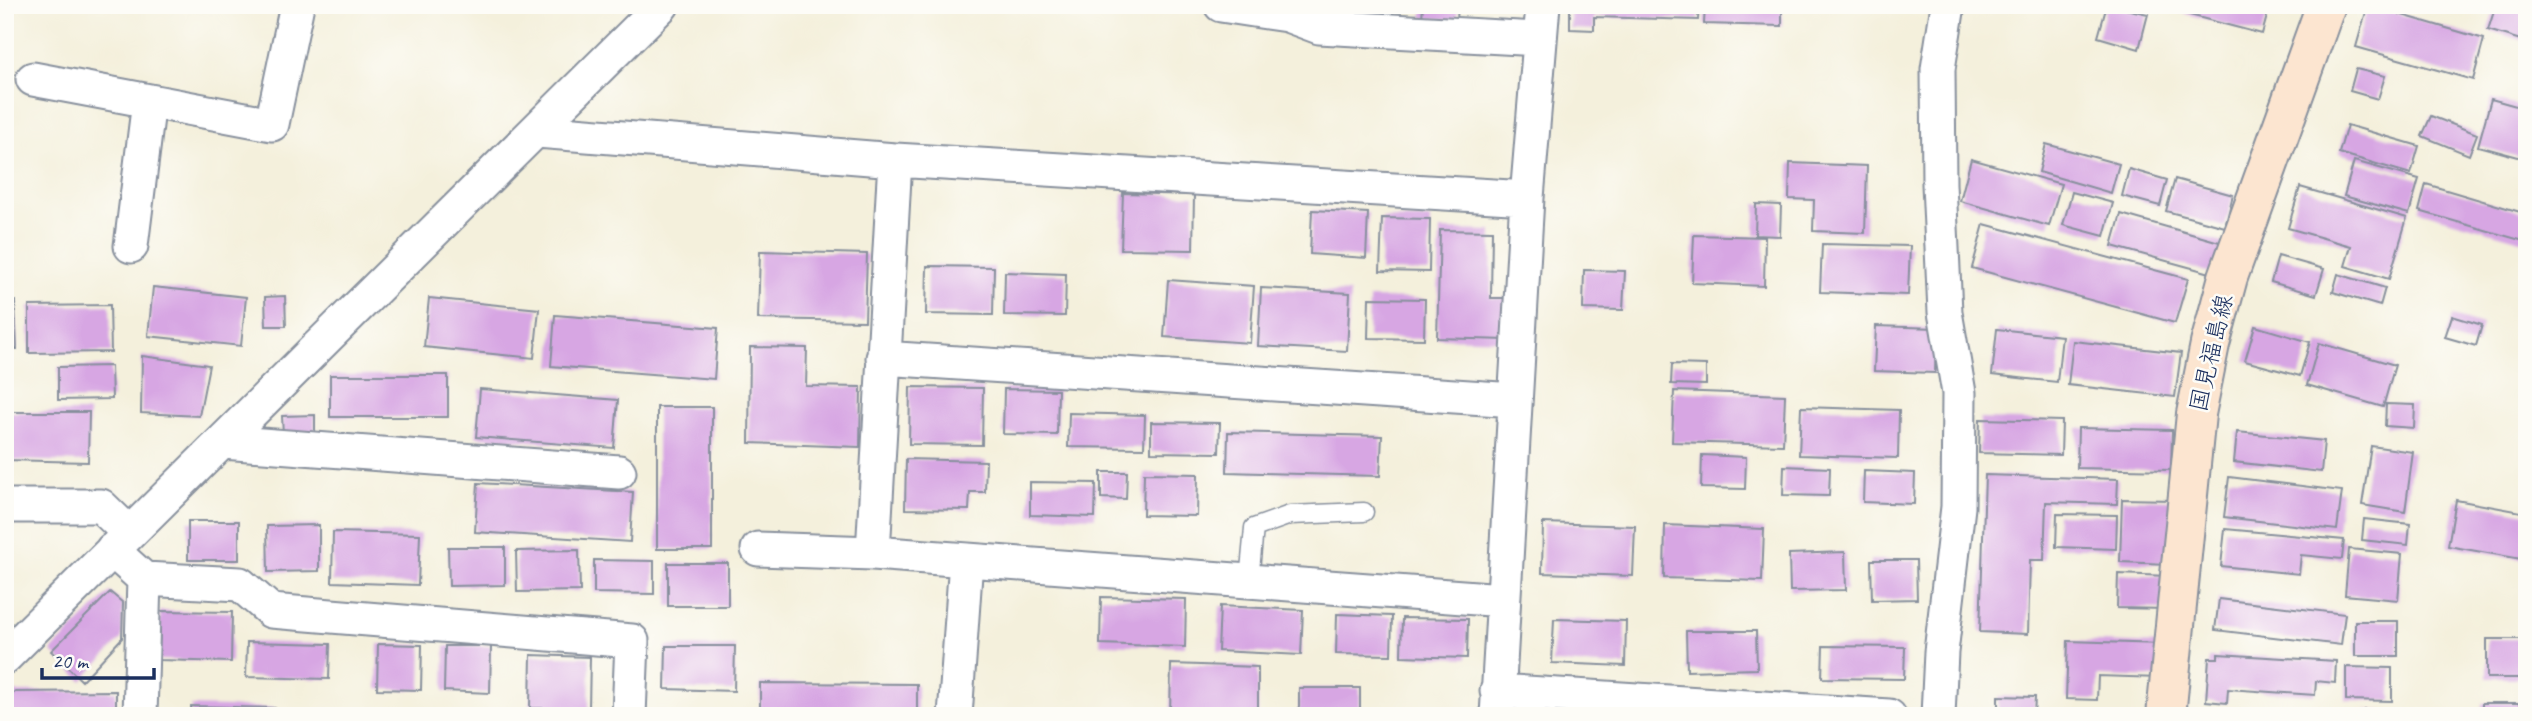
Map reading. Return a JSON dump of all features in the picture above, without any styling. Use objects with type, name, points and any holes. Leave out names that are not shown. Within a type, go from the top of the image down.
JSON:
[{"type":"main road","name":"国見福島線","points":[[2166,716],[2196,414],[2210,344],[2228,277],[2326,5]]},
{"type":"street","points":[[33,79],[272,124],[297,5]]},
{"type":"street","points":[[11,646],[223,442],[663,5]]},
{"type":"street","points":[[1221,5],[1287,15],[1319,27],[1539,38]]},
{"type":"street","points":[[1543,5],[1527,198],[1497,704],[1889,716]]},
{"type":"street","points":[[1938,716],[1941,652],[1958,507],[1959,393],[1945,312],[1939,184],[1938,69],[1948,5]]},
{"type":"street","points":[[131,246],[149,101]]},
{"type":"street","points":[[537,131],[895,160],[1527,198]]},
{"type":"street","points":[[873,553],[895,160]]},
{"type":"street","points":[[883,358],[1515,400]]},
{"type":"street","points":[[223,442],[619,472]]},
{"type":"street","points":[[5,506],[100,506],[144,579],[140,716]]},
{"type":"street","points":[[758,549],[873,553],[1503,600]]},
{"type":"street","points":[[955,716],[966,561]]},
{"type":"street","points":[[144,579],[240,584],[271,611],[632,641],[629,716]]},
{"type":"lane","points":[[1249,581],[1254,528],[1290,515],[1364,512]]},
{"type":"building","points":[[1423,5],[1458,5],[1457,20],[1422,18]]},
{"type":"building","points":[[1570,5],[1699,5],[1698,20],[1594,17],[1594,30],[1570,29]]},
{"type":"building","points":[[1705,5],[1782,5],[1782,26],[1704,24]]},
{"type":"building","points":[[2107,5],[2148,14],[2139,49],[2098,37]]},
{"type":"building","points":[[2168,5],[2270,5],[2262,34],[2167,9]]},
{"type":"building","points":[[2368,5],[2484,39],[2473,80],[2356,47]]},
{"type":"building","points":[[2496,5],[2527,5],[2527,42],[2488,30]]},
{"type":"building","points":[[2356,69],[2385,76],[2378,99],[2350,91]]},
{"type":"building","points":[[2491,99],[2527,109],[2527,141],[2522,158],[2478,146]]},
{"type":"building","points":[[2431,116],[2477,134],[2469,155],[2422,136]]},
{"type":"building","points":[[2347,125],[2419,146],[2411,174],[2339,153]]},
{"type":"building","points":[[2046,144],[2119,164],[2111,193],[2039,172]]},
{"type":"building","points":[[1971,159],[2061,184],[2049,226],[1960,201]]},
{"type":"building","points":[[2354,161],[2419,179],[2409,214],[2344,196]]},
{"type":"building","points":[[1790,163],[1867,166],[1865,233],[1813,231],[1814,200],[1789,199]]},
{"type":"building","points":[[2129,169],[2167,180],[2160,206],[2122,196]]},
{"type":"building","points":[[2175,179],[2233,195],[2225,227],[2166,211]]},
{"type":"building","points":[[2426,184],[2527,214],[2527,242],[2419,211]]},
{"type":"building","points":[[2300,187],[2407,218],[2389,279],[2345,266],[2351,246],[2288,228]]},
{"type":"building","points":[[2072,192],[2113,203],[2104,236],[2063,225]]},
{"type":"building","points":[[1123,193],[1194,195],[1193,250],[1121,249]]},
{"type":"building","points":[[1756,204],[1781,205],[1780,236],[1755,235]]},
{"type":"building","points":[[1312,210],[1368,213],[1366,258],[1310,254]]},
{"type":"building","points":[[2121,214],[2223,243],[2214,274],[2112,246]]},
{"type":"building","points":[[1382,218],[1430,219],[1429,272],[1380,271]]},
{"type":"building","points":[[1984,224],[2188,279],[2175,323],[1972,268]]},
{"type":"building","points":[[1440,230],[1492,231],[1491,298],[1509,298],[1508,340],[1437,338]]},
{"type":"building","points":[[1694,235],[1765,237],[1764,286],[1692,283]]},
{"type":"building","points":[[1822,244],[1910,246],[1908,295],[1820,292]]},
{"type":"building","points":[[760,251],[867,254],[865,321],[758,319]]},
{"type":"building","points":[[2278,256],[2324,269],[2316,295],[2271,282]]},
{"type":"building","points":[[927,266],[994,267],[993,315],[926,314]]},
{"type":"building","points":[[1584,270],[1625,271],[1623,310],[1583,309]]},
{"type":"building","points":[[1005,272],[1066,274],[1065,316],[1004,315]]},
{"type":"building","points":[[2338,274],[2385,288],[2380,306],[2333,292]]},
{"type":"building","points":[[1168,280],[1254,286],[1250,343],[1164,337]]},
{"type":"building","points":[[153,287],[246,297],[241,346],[148,336]]},
{"type":"building","points":[[1261,288],[1350,293],[1347,351],[1258,346]]},
{"type":"building","points":[[285,296],[286,326],[266,326],[265,297]]},
{"type":"building","points":[[429,298],[539,309],[534,358],[424,347]]},
{"type":"building","points":[[1369,298],[1425,299],[1424,339],[1368,338]]},
{"type":"building","points":[[15,301],[17,349],[5,349],[5,302]]},
{"type":"building","points":[[110,305],[111,352],[29,353],[29,306]]},
{"type":"building","points":[[555,315],[718,328],[714,379],[551,366]]},
{"type":"building","points":[[2452,316],[2482,325],[2476,346],[2445,337]]},
{"type":"building","points":[[1876,326],[1936,328],[1935,373],[1874,371]]},
{"type":"building","points":[[2255,326],[2310,342],[2300,376],[2245,361]]},
{"type":"building","points":[[1997,329],[2062,336],[2057,382],[1992,375]]},
{"type":"building","points":[[2073,341],[2181,353],[2175,397],[2068,385]]},
{"type":"building","points":[[2319,343],[2395,365],[2383,407],[2307,385]]},
{"type":"building","points":[[750,347],[807,348],[806,386],[861,387],[860,447],[749,443]]},
{"type":"building","points":[[142,356],[209,365],[199,416],[141,413]]},
{"type":"building","points":[[1672,364],[1706,365],[1706,385],[1671,384]]},
{"type":"building","points":[[111,366],[112,399],[58,400],[58,367]]},
{"type":"building","points":[[330,375],[448,375],[448,417],[330,417]]},
{"type":"building","points":[[910,387],[983,388],[982,445],[909,444]]},
{"type":"building","points":[[480,389],[618,400],[614,448],[476,437]]},
{"type":"building","points":[[1004,389],[1058,390],[1057,435],[1003,434]]},
{"type":"building","points":[[1674,391],[1785,395],[1783,445],[1672,442]]},
{"type":"building","points":[[2386,404],[2415,405],[2414,428],[2385,426]]},
{"type":"building","points":[[657,407],[712,407],[712,549],[657,549]]},
{"type":"building","points":[[1801,407],[1899,410],[1898,458],[1799,455]]},
{"type":"building","points":[[5,412],[89,412],[88,462],[5,460]]},
{"type":"building","points":[[1069,413],[1145,415],[1144,448],[1068,447]]},
{"type":"building","points":[[315,415],[315,433],[283,434],[282,416]]},
{"type":"building","points":[[1980,419],[2062,421],[2061,455],[1979,453]]},
{"type":"building","points":[[1151,422],[1220,423],[1219,453],[1151,452]]},
{"type":"building","points":[[2078,428],[2172,430],[2171,470],[2077,468]]},
{"type":"building","points":[[1228,432],[1382,436],[1380,476],[1227,472]]},
{"type":"building","points":[[2237,432],[2324,441],[2321,472],[2234,462]]},
{"type":"building","points":[[2371,446],[2413,452],[2405,512],[2362,505]]},
{"type":"building","points":[[1702,455],[1746,457],[1745,489],[1701,488]]},
{"type":"building","points":[[906,459],[986,461],[985,492],[970,492],[969,510],[905,509]]},
{"type":"building","points":[[1784,466],[1830,468],[1829,496],[1783,495]]},
{"type":"building","points":[[1864,471],[1915,473],[1914,504],[1863,502]]},
{"type":"building","points":[[1101,472],[1127,472],[1126,499],[1101,498]]},
{"type":"building","points":[[1144,473],[1198,474],[1197,516],[1143,515]]},
{"type":"building","points":[[1985,475],[2118,479],[2117,504],[2046,502],[2044,560],[2030,560],[2028,634],[1980,632]]},
{"type":"building","points":[[2229,477],[2342,491],[2337,530],[2224,517]]},
{"type":"building","points":[[1030,482],[1096,483],[1095,517],[1030,515]]},
{"type":"building","points":[[478,483],[633,492],[630,542],[475,532]]},
{"type":"building","points":[[2122,499],[2172,500],[2169,564],[2120,562]]},
{"type":"building","points":[[2456,500],[2527,513],[2527,560],[2448,546]]},
{"type":"building","points":[[2057,514],[2117,515],[2116,549],[2056,547]]},
{"type":"building","points":[[2364,519],[2410,524],[2408,545],[2362,540]]},
{"type":"building","points":[[188,521],[239,521],[239,560],[188,560]]},
{"type":"building","points":[[1543,523],[1635,526],[1633,576],[1542,573]]},
{"type":"building","points":[[319,525],[319,571],[268,572],[267,526]]},
{"type":"building","points":[[1665,525],[1764,529],[1762,581],[1664,578]]},
{"type":"building","points":[[2225,529],[2344,540],[2342,559],[2301,555],[2299,574],[2221,566]]},
{"type":"building","points":[[333,532],[420,534],[418,585],[332,582]]},
{"type":"building","points":[[448,547],[505,547],[505,585],[449,586]]},
{"type":"building","points":[[2349,549],[2402,554],[2398,600],[2345,595]]},
{"type":"building","points":[[579,550],[580,591],[517,592],[516,551]]},
{"type":"building","points":[[1845,552],[1846,590],[1790,591],[1789,554]]},
{"type":"building","points":[[594,560],[654,561],[654,594],[594,593]]},
{"type":"building","points":[[1871,560],[1916,560],[1917,599],[1872,600]]},
{"type":"building","points":[[668,563],[728,563],[728,606],[668,606]]},
{"type":"building","points":[[2118,574],[2168,576],[2167,609],[2117,608]]},
{"type":"building","points":[[110,592],[123,603],[122,638],[82,681],[51,651]]},
{"type":"building","points":[[1101,597],[1186,599],[1185,647],[1100,644]]},
{"type":"building","points":[[2219,599],[2345,614],[2341,645],[2215,630]]},
{"type":"building","points":[[1220,606],[1303,610],[1301,655],[1218,651]]},
{"type":"building","points":[[160,611],[232,612],[231,662],[159,660]]},
{"type":"building","points":[[1337,614],[1392,616],[1391,655],[1336,654]]},
{"type":"building","points":[[1402,618],[1468,619],[1467,658],[1401,656]]},
{"type":"building","points":[[1554,619],[1626,621],[1625,666],[1552,663]]},
{"type":"building","points":[[2355,621],[2398,621],[2398,656],[2355,656]]},
{"type":"building","points":[[1686,631],[1756,631],[1757,669],[1687,671]]},
{"type":"building","points":[[2487,639],[2527,639],[2527,678],[2487,678]]},
{"type":"building","points":[[2068,641],[2162,644],[2160,678],[2098,676],[2097,700],[2066,699]]},
{"type":"building","points":[[247,642],[330,644],[329,679],[246,677]]},
{"type":"building","points":[[378,644],[422,645],[421,690],[377,689]]},
{"type":"building","points":[[445,646],[491,646],[490,693],[444,691]]},
{"type":"building","points":[[666,646],[735,646],[734,691],[665,689]]},
{"type":"building","points":[[1823,646],[1905,647],[1904,679],[1822,678]]},
{"type":"building","points":[[2218,654],[2336,661],[2335,683],[2316,681],[2315,695],[2228,689],[2227,703],[2206,701],[2209,658],[2218,658]]},
{"type":"building","points":[[531,655],[590,657],[589,709],[530,708]]},
{"type":"building","points":[[1171,664],[1258,667],[1258,716],[1170,716]]},
{"type":"building","points":[[2346,667],[2392,668],[2392,701],[2346,700]]},
{"type":"building","points":[[760,683],[917,684],[917,716],[760,716]]},
{"type":"building","points":[[1299,688],[1360,688],[1360,716],[1299,716]]},
{"type":"building","points":[[116,691],[116,716],[5,716],[5,700],[15,692]]},
{"type":"building","points":[[1998,696],[2035,697],[2034,716],[1998,716]]},
{"type":"building","points":[[2482,703],[2527,703],[2527,716],[2482,716]]},
{"type":"building","points":[[191,706],[275,708],[275,716],[191,716]]},
{"type":"building","points":[[2365,710],[2388,711],[2388,716],[2365,716]]},
{"type":"building","points":[[2226,711],[2269,714],[2225,716]]}]
